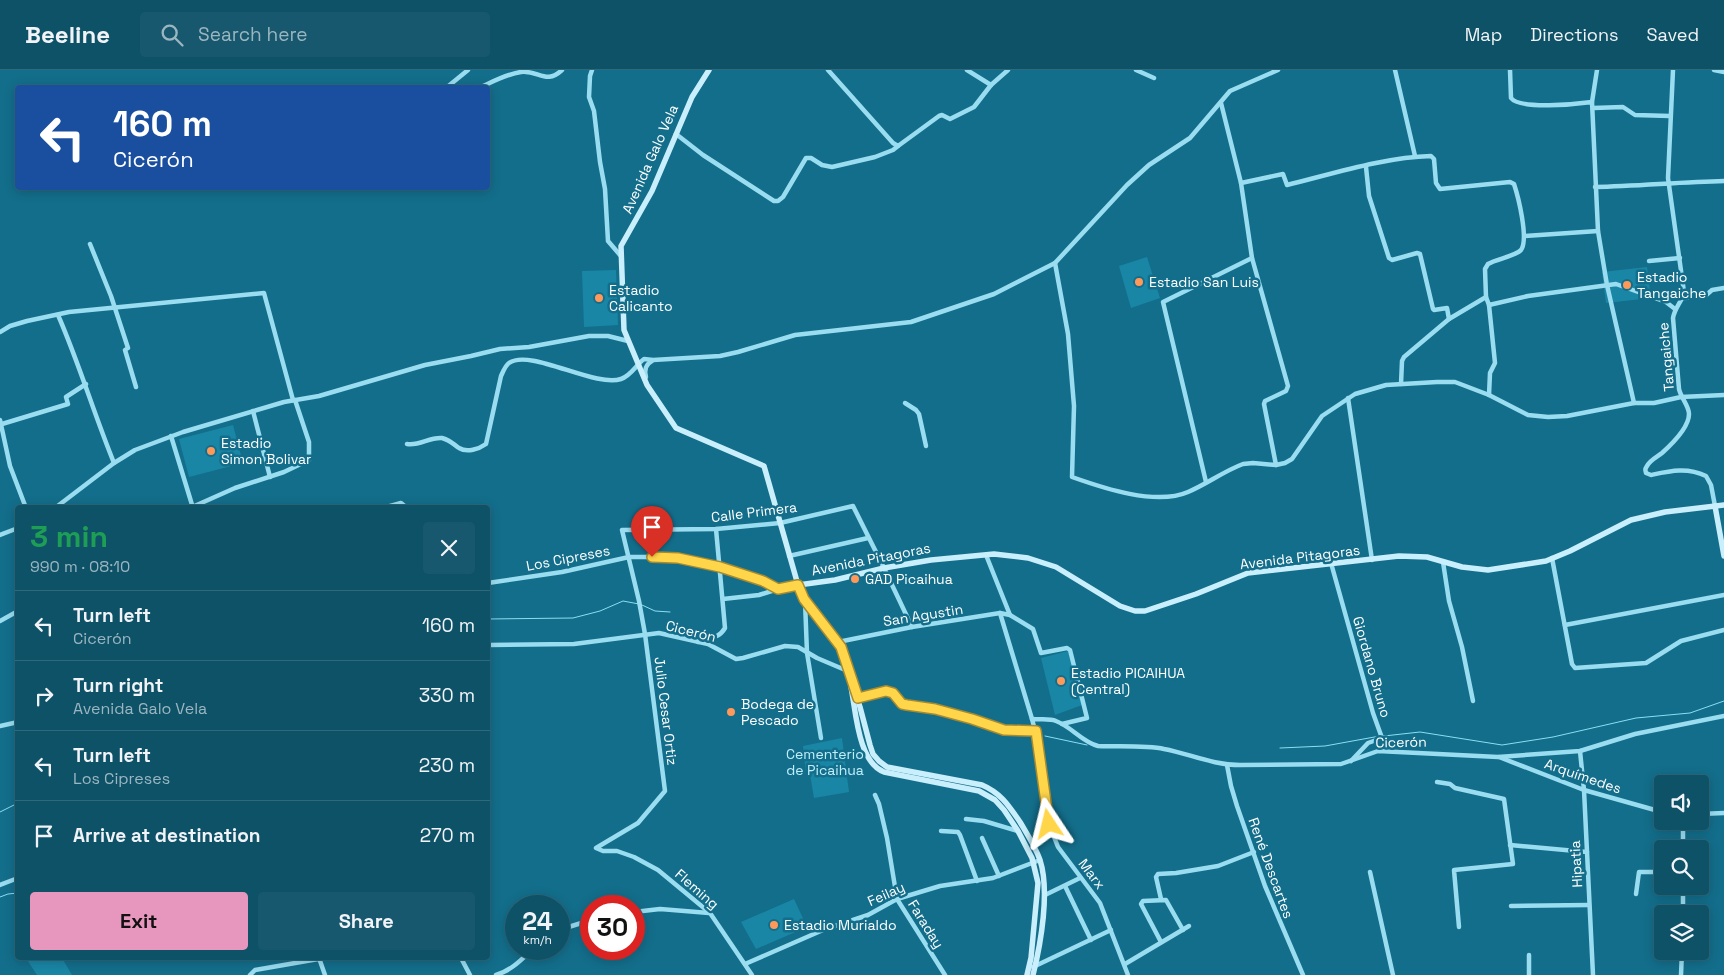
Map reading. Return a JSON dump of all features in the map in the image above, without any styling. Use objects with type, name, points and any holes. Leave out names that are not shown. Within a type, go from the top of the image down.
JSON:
[{"type":"main road","name":"Avenida Galo Vela","points":[[708,70],[696,89],[652,191],[621,246],[624,330],[647,385],[676,428],[764,466],[798,585],[804,599],[838,642],[851,674],[873,754],[887,767],[976,784],[996,792],[1010,806],[1032,841],[1044,876],[1045,895],[1032,967],[1027,975]]},
{"type":"main road","name":"Avenida Pitagoras","points":[[798,585],[835,580],[884,568],[931,560],[994,554],[1028,558],[1056,568],[1120,606],[1134,611],[1145,611],[1196,594],[1244,574],[1331,563],[1414,556],[1427,557],[1462,567],[1488,570],[1546,561],[1631,520],[1665,512],[1724,505]]},
{"type":"main road","points":[[1715,506],[1724,556]]},
{"type":"main road","name":"Avenida Galo Vela","points":[[851,674],[850,684],[862,744],[875,767],[884,772],[983,793],[998,803],[1018,831],[1034,863],[1038,883],[1033,975]]},
{"type":"street","points":[[450,85],[468,70]]},
{"type":"street","points":[[487,85],[521,72],[535,73],[550,78],[556,76],[562,70]]},
{"type":"street","points":[[592,70],[589,97],[594,111],[605,189],[608,241],[620,255]]},
{"type":"street","points":[[828,70],[893,143],[898,146]]},
{"type":"street","points":[[967,70],[990,86],[992,85]]},
{"type":"street","points":[[676,134],[703,155],[774,201],[778,201],[783,197],[806,158],[812,158],[822,165],[832,167],[876,157],[894,150],[939,116],[942,115],[950,119],[974,107],[992,85],[1008,70]]},
{"type":"street","points":[[1136,70],[1154,78]]},
{"type":"street","points":[[407,444],[416,445],[433,438],[443,438],[465,450],[482,448],[486,444],[501,376],[506,367],[513,361],[542,362],[609,380],[622,379],[644,359],[720,356],[795,334],[911,322],[994,294],[1055,263],[1127,185],[1149,165],[1190,138],[1230,92],[1276,70]]},
{"type":"street","points":[[1395,70],[1415,156]]},
{"type":"street","points":[[1510,70],[1511,98],[1519,104],[1592,102]]},
{"type":"street","points":[[1596,70],[1592,102],[1598,230],[1607,285],[1634,403]]},
{"type":"street","points":[[1673,70],[1668,178],[1680,258],[1683,298],[1704,297],[1714,289],[1724,288]]},
{"type":"street","points":[[1714,70],[1724,72]]},
{"type":"street","points":[[1221,103],[1241,183],[1252,258],[1288,386],[1286,391],[1265,401],[1264,404],[1276,465]]},
{"type":"street","points":[[1593,108],[1623,107],[1636,115],[1670,116]]},
{"type":"street","points":[[1241,183],[1283,174],[1287,185],[1415,156],[1430,156],[1434,158],[1436,183],[1438,188],[1443,190],[1510,182],[1514,184],[1525,236],[1519,251],[1490,262],[1486,267],[1486,297],[1490,305],[1495,363],[1490,373],[1488,395]]},
{"type":"street","points":[[1366,166],[1369,196],[1389,258],[1392,260],[1420,254],[1433,309],[1447,308],[1450,319]]},
{"type":"street","points":[[1596,187],[1724,181]]},
{"type":"street","points":[[1525,236],[1598,230]]},
{"type":"street","points":[[90,244],[128,348],[125,350],[136,387]]},
{"type":"street","points":[[1206,482],[1164,302],[1252,258]]},
{"type":"street","points":[[1649,261],[1680,258]]},
{"type":"street","points":[[1055,263],[1068,334],[1074,406],[1072,477],[1109,490],[1163,498],[1188,492],[1247,463],[1276,465],[1285,463],[1292,459],[1322,416],[1348,398],[1386,385],[1455,382],[1488,395],[1528,415],[1548,416],[1568,416],[1634,403],[1654,403],[1681,397],[1724,395]]},
{"type":"street","points":[[1490,305],[1528,296],[1616,284],[1666,302],[1675,309]]},
{"type":"street","points":[[0,332],[19,324],[58,314],[264,293],[294,400],[309,442],[309,460],[284,472],[235,488],[197,505]]},
{"type":"street","points":[[1401,384],[1402,361],[1404,357],[1450,319],[1486,297]]},
{"type":"street","name":"Tangaiche","points":[[1683,298],[1675,309],[1673,318],[1681,397],[1689,409],[1690,416],[1687,424],[1669,447],[1647,464],[1645,469],[1646,473],[1650,475],[1689,470],[1706,476],[1711,485],[1715,506]]},
{"type":"street","points":[[58,314],[86,384],[114,463]]},
{"type":"street","points":[[59,505],[114,463],[136,450],[171,436],[253,411],[294,400],[319,396],[425,365],[500,349],[529,347],[589,336],[608,336],[628,340]]},
{"type":"street","points":[[647,385],[646,366],[653,360]]},
{"type":"street","points":[[25,505],[10,466],[1,422],[68,404],[66,397],[86,384]]},
{"type":"street","points":[[1348,398],[1372,560]]},
{"type":"street","points":[[906,403],[919,414],[926,446]]},
{"type":"street","points":[[253,411],[270,477]]},
{"type":"street","points":[[171,436],[191,505]]},
{"type":"street","name":"Calle Primera","points":[[629,557],[622,530],[716,530],[780,523],[853,506],[868,538]]},
{"type":"street","points":[[0,535],[15,529]]},
{"type":"street","points":[[698,642],[715,638],[725,628],[716,530]]},
{"type":"street","points":[[789,556],[868,538],[912,627]]},
{"type":"street","points":[[986,555],[1010,616],[1033,629],[1039,651],[1042,653],[1067,648],[1070,650],[1087,718],[1062,724]]},
{"type":"street","name":"Los Cipreses","points":[[490,583],[562,572],[629,557],[678,558],[720,567],[763,581],[778,589]]},
{"type":"street","name":"Julio Cesar Ortiz","points":[[603,851],[596,848],[638,823],[665,791],[641,608],[629,557]]},
{"type":"street","points":[[1552,558],[1572,664],[1576,669],[1646,663],[1681,641],[1724,630]]},
{"type":"street","points":[[1443,562],[1449,601],[1474,701]]},
{"type":"street","name":"Giordano Bruno","points":[[1331,563],[1382,738],[1368,743],[1361,748],[1350,762]]},
{"type":"street","points":[[723,600],[759,595],[798,585]]},
{"type":"street","points":[[1564,625],[1724,595]]},
{"type":"street","points":[[804,599],[807,653],[821,738]]},
{"type":"street","points":[[0,621],[15,613]]},
{"type":"street","name":"San Agustin","points":[[838,642],[912,627],[1000,613],[1010,616]]},
{"type":"street","name":"Marx","points":[[1000,613],[1036,731],[1049,824],[1058,847],[1100,903],[1128,975]]},
{"type":"street","name":"Cicerón","points":[[490,644],[574,644],[659,633],[715,647],[736,659],[785,646],[798,647],[851,674]]},
{"type":"street","points":[[858,698],[886,691],[893,693],[902,704],[935,709],[1004,730],[1036,731]]},
{"type":"street","name":"Cicerón","points":[[1032,720],[1055,721],[1095,745],[1163,748],[1227,765],[1331,764],[1350,762],[1378,751],[1498,757],[1580,751],[1635,734],[1724,716]]},
{"type":"street","points":[[0,726],[15,723]]},
{"type":"street","name":"Hipatia","points":[[1580,751],[1584,790],[1593,975]]},
{"type":"street","name":"Arquímedes","points":[[1498,757],[1584,790],[1654,810]]},
{"type":"street","name":"René Descartes","points":[[1227,765],[1231,786],[1279,922],[1303,975]]},
{"type":"street","points":[[1437,782],[1450,784],[1455,788],[1504,798],[1513,864],[1454,870],[1459,927]]},
{"type":"street","name":"Faraday","points":[[875,794],[880,804],[897,899],[945,975]]},
{"type":"street","points":[[1709,814],[1724,813]]},
{"type":"street","points":[[966,819],[984,821],[1018,831]]},
{"type":"street","points":[[940,831],[958,832],[960,834],[977,881]]},
{"type":"street","points":[[982,838],[1000,876]]},
{"type":"street","points":[[1510,845],[1587,852]]},
{"type":"street","name":"Fleming","points":[[603,851],[617,851],[644,861],[658,870],[710,913],[752,975]]},
{"type":"street","points":[[1161,900],[1156,877],[1158,874],[1218,866],[1254,852]]},
{"type":"street","name":"Feilay","points":[[745,964],[823,930],[868,915],[897,899],[940,886],[1000,876],[1040,860]]},
{"type":"street","points":[[1370,872],[1393,975]]},
{"type":"street","points":[[1636,894],[1639,872],[1654,872]]},
{"type":"street","points":[[1045,895],[1080,878]]},
{"type":"street","points":[[0,885],[15,879]]},
{"type":"street","points":[[1065,886],[1091,940]]},
{"type":"street","points":[[1161,942],[1141,904],[1143,901],[1166,900],[1183,930]]},
{"type":"street","points":[[1511,906],[1589,905]]},
{"type":"street","points":[[645,911],[660,909],[710,913]]},
{"type":"street","points":[[1125,964],[1189,926]]},
{"type":"street","points":[[1032,967],[1111,930]]},
{"type":"street","points":[[1529,955],[1529,975]]},
{"type":"street","points":[[283,960],[285,964]]},
{"type":"street","points":[[250,975],[255,970],[285,964],[295,960]]},
{"type":"street","points":[[321,960],[325,975]]},
{"type":"street","points":[[462,960],[470,975]]},
{"type":"street","points":[[496,975],[508,971],[521,960]]},
{"type":"street","points":[[1681,975],[1682,960]]},
{"type":"green space","points":[[1147,257],[1160,298],[1131,308],[1119,266]]},
{"type":"green space","points":[[1647,267],[1651,298],[1606,303],[1602,272]]},
{"type":"green space","points":[[616,270],[618,325],[584,327],[582,271]]},
{"type":"green space","name":"Estadio Simon Bolivar","points":[[233,425],[243,463],[189,477],[179,439]]},
{"type":"green space","name":"Estadio PICAIHUA (Central)","points":[[1068,651],[1082,705],[1055,715],[1041,658]]},
{"type":"green space","name":"Cementerio de Picaihua","points":[[842,738],[849,792],[814,798],[810,774],[806,774],[803,746]]},
{"type":"green space","name":"Estadio Murialdo","points":[[794,899],[807,927],[756,949],[741,922]]},
{"type":"green space","points":[[27,960],[63,960],[72,975],[37,975]]},
{"type":"waterway","points":[[490,619],[573,618],[600,611],[623,601],[639,604]]},
{"type":"waterway","points":[[642,605],[655,611],[670,612]]},
{"type":"waterway","points":[[1384,736],[1420,732],[1502,745],[1553,737],[1636,718],[1690,713],[1724,701]]},
{"type":"waterway","points":[[1045,736],[1087,745]]},
{"type":"waterway","points":[[1280,748],[1325,746],[1380,736]]},
{"type":"waterway","points":[[0,812],[15,804]]},
{"type":"waterway","points":[[0,897],[15,893]]},
{"type":"place","name":"Estadio San Luis","points":[[1139,282]]},
{"type":"place","name":"Estadio Tangaiche","points":[[1627,285]]},
{"type":"place","name":"Estadio Calicanto","points":[[599,298]]},
{"type":"place","name":"Estadio Simon Bolivar","points":[[211,451]]},
{"type":"place","name":"GAD Picaihua","points":[[855,579]]},
{"type":"place","name":"Estadio PICAIHUA (Central)","points":[[1061,681]]},
{"type":"place","name":"Bodega de Pescado","points":[[731,712]]},
{"type":"place","name":"Estadio Murialdo","points":[[774,925]]},
{"type":"route","points":[[652,557],[678,558],[720,567],[763,581],[778,589],[798,585],[804,599],[841,647],[858,698],[886,691],[893,693],[902,704],[935,709],[1004,730],[1036,731],[1049,824]]}]
